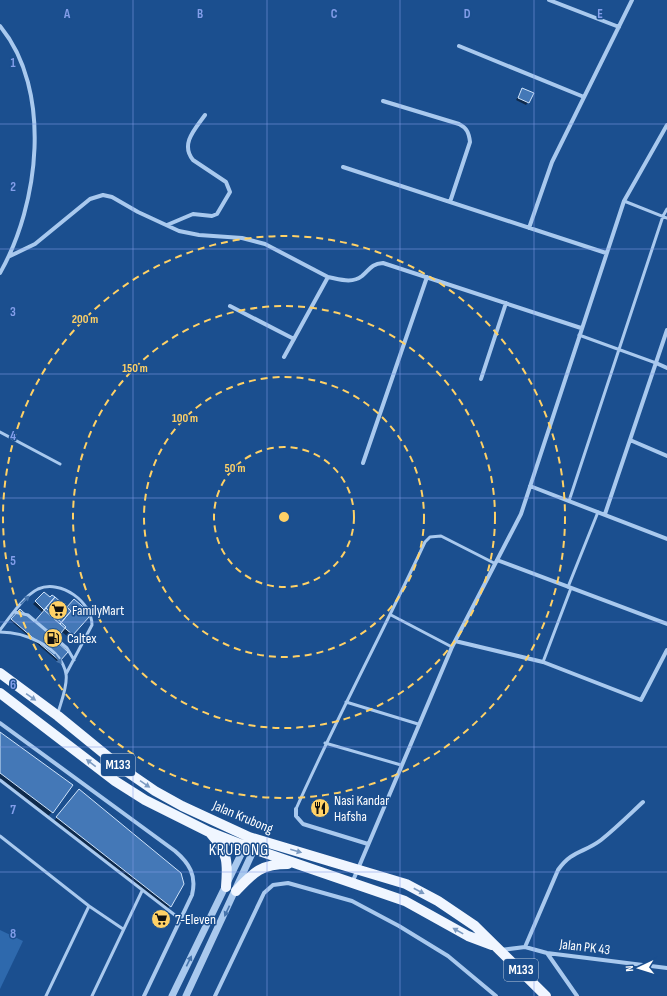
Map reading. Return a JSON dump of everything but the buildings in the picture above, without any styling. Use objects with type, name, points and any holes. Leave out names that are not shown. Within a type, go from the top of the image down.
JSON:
[{"type":"main road","name":"Jalan Krubong","points":[[0,673],[58,716],[123,769],[155,791],[182,806],[254,838],[406,884],[438,901],[475,926],[546,996]]},
{"type":"main road","name":"Jalan Krubong","points":[[0,693],[115,781],[145,800],[209,832],[250,848],[405,901],[468,936],[497,948]]},
{"type":"main road","points":[[209,832],[222,847],[227,858],[226,887]]},
{"type":"main road","points":[[236,891],[253,873],[264,866],[294,864]]},
{"type":"street","points":[[549,0],[619,26]]},
{"type":"street","points":[[529,228],[552,162],[632,0]]},
{"type":"street","points":[[0,26],[7,35],[24,70],[31,90],[34,122],[34,155],[30,189],[21,226],[10,256],[0,273]]},
{"type":"street","points":[[459,46],[584,97]]},
{"type":"street","points":[[383,101],[466,127],[470,142],[450,202]]},
{"type":"street","points":[[167,225],[193,214],[212,216],[217,214],[228,196],[229,186],[226,182],[189,156],[188,149],[190,137],[204,115]]},
{"type":"street","points":[[352,883],[418,724],[452,647],[520,514],[624,201],[667,125]]},
{"type":"street","points":[[343,167],[606,253]]},
{"type":"street","points":[[10,256],[35,244],[90,199],[103,195],[112,196],[179,231],[199,235],[254,240],[265,244],[328,276],[341,280],[357,279],[370,266],[383,263],[581,328]]},
{"type":"street","points":[[284,357],[328,276]]},
{"type":"street","points":[[363,463],[427,277]]},
{"type":"street","points":[[481,379],[506,303]]},
{"type":"street","points":[[230,306],[294,339]]},
{"type":"street","points":[[605,514],[667,330]]},
{"type":"street","points":[[656,363],[667,368]]},
{"type":"street","points":[[630,440],[667,456]]},
{"type":"street","points":[[530,486],[667,539]]},
{"type":"street","points":[[496,562],[570,587],[667,624]]},
{"type":"street","points":[[455,641],[542,662],[641,700],[667,650]]},
{"type":"street","points":[[0,723],[182,857],[189,865],[193,874],[194,886],[192,895],[144,996]]},
{"type":"street","points":[[525,947],[558,870],[563,863],[576,853],[600,840],[643,802]]},
{"type":"street","points":[[296,809],[296,816],[303,824],[368,844]]},
{"type":"street","points":[[186,996],[236,891],[254,838]]},
{"type":"street","points":[[172,996],[226,887],[250,848]]},
{"type":"street","points":[[215,996],[264,892],[273,885],[288,883],[352,901],[399,926],[448,956],[496,996]]},
{"type":"street","name":"Jalan PK 43","points":[[497,948],[525,947],[548,953],[667,968]]},
{"type":"street","points":[[548,953],[577,996]]},
{"type":"lane","points":[[624,201],[667,218]]},
{"type":"lane","points":[[569,501],[618,349],[663,216],[667,209]]},
{"type":"lane","points":[[579,335],[656,363]]},
{"type":"lane","points":[[0,432],[60,464]]},
{"type":"lane","points":[[542,662],[598,512]]},
{"type":"lane","points":[[296,809],[325,743],[391,615],[425,542],[430,537],[441,536],[496,562]]},
{"type":"lane","points":[[0,631],[14,612],[37,589],[52,587],[75,595],[85,604],[92,616],[92,625],[66,674],[58,716]]},
{"type":"lane","points":[[14,612],[28,615],[67,648],[74,660]]},
{"type":"lane","points":[[391,615],[452,647]]},
{"type":"lane","points":[[0,631],[15,632],[44,644],[59,658],[66,674]]},
{"type":"lane","points":[[346,702],[418,724]]},
{"type":"lane","points":[[325,743],[401,765]]},
{"type":"lane","points":[[0,780],[180,919]]},
{"type":"lane","points":[[0,836],[89,906],[123,929]]},
{"type":"lane","points":[[92,996],[142,890]]},
{"type":"lane","points":[[46,996],[89,906]]},
{"type":"shaded area","points":[[0,930],[23,941],[0,989]]},
{"type":"place","name":"FamilyMart","points":[[58,610]]},
{"type":"place","name":"Caltex","points":[[53,638]]},
{"type":"place","name":"Nasi Kandar Hafsha","points":[[320,808]]},
{"type":"place","name":"7-Eleven","points":[[161,919]]},
{"type":"district","name":"KRUBONG","points":[[239,850]]}]
